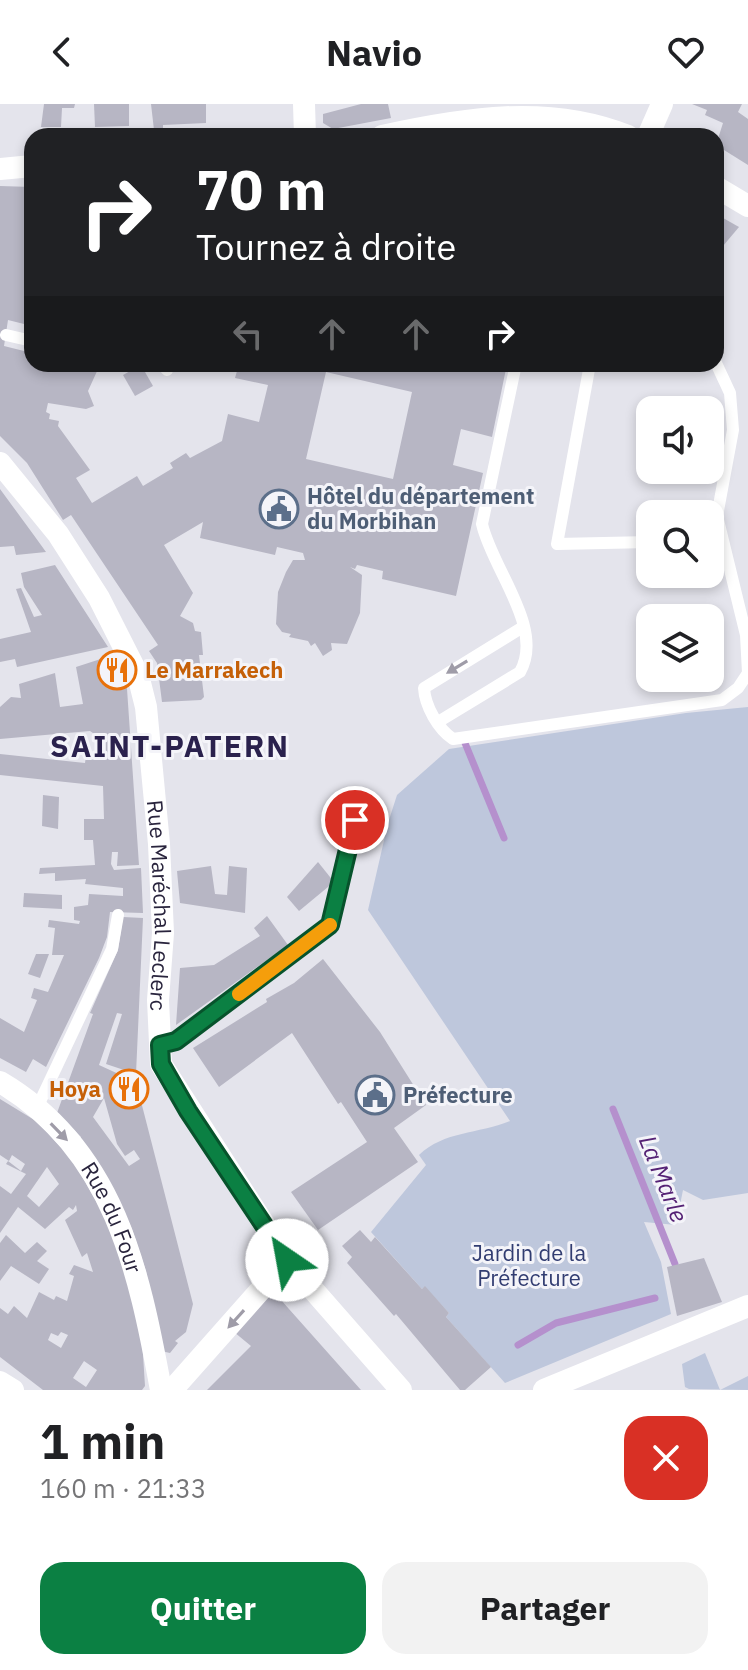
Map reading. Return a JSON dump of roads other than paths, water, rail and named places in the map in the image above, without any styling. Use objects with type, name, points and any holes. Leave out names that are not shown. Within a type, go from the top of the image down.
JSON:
[{"type":"street","points":[[304,104],[305,128]]},
{"type":"street","points":[[652,128],[662,104]]},
{"type":"street","points":[[445,128],[499,114],[552,115],[612,128]]},
{"type":"street","points":[[0,169],[24,167]]},
{"type":"street","points":[[724,192],[748,206]]},
{"type":"street","name":"Rue Maréchal Leclerc","points":[[0,463],[58,534],[99,598],[138,675],[146,707],[159,844],[163,933],[158,1000],[161,1064],[188,1111],[287,1260],[401,1390]]},
{"type":"street","name":"Rue du Four","points":[[0,1082],[26,1097],[37,1108],[69,1142],[100,1183],[125,1233],[146,1308],[161,1390]]},
{"type":"street","points":[[172,1390],[287,1260]]},
{"type":"street","points":[[544,1390],[748,1306]]},
{"type":"street","points":[[0,1382],[13,1390]]},
{"type":"lane","points":[[6,335],[24,339]]},
{"type":"lane","points":[[438,722],[520,672],[528,658],[530,644],[516,601],[487,549],[482,524],[514,372]]},
{"type":"lane","points":[[589,372],[557,544],[636,542]]},
{"type":"lane","points":[[720,372],[730,393],[733,430],[720,500]]},
{"type":"lane","points":[[523,627],[424,688],[424,698],[438,722],[453,739],[722,700],[738,688],[748,673],[746,635],[734,576],[724,556]]},
{"type":"lane","points":[[160,1045],[176,1041],[330,925],[355,820]]},
{"type":"lane","points":[[37,1108],[112,949],[118,915]]},
{"type":"waterway","name":"La Marle","points":[[465,743],[504,838]]},
{"type":"waterway","name":"La Marle","points":[[613,1109],[675,1264]]},
{"type":"waterway","points":[[518,1345],[556,1323],[655,1298]]},
{"type":"place","name":"Hôtel du département du Morbihan","points":[[279,509]]},
{"type":"place","name":"Le Marrakech","points":[[117,670]]},
{"type":"place","name":"Hoya","points":[[129,1089]]},
{"type":"place","name":"Préfecture","points":[[375,1095]]},
{"type":"district","name":"SAINT-PATERN","points":[[170,747]]},
{"type":"park label","name":"Jardin de la Préfecture","points":[[529,1266]]}]
